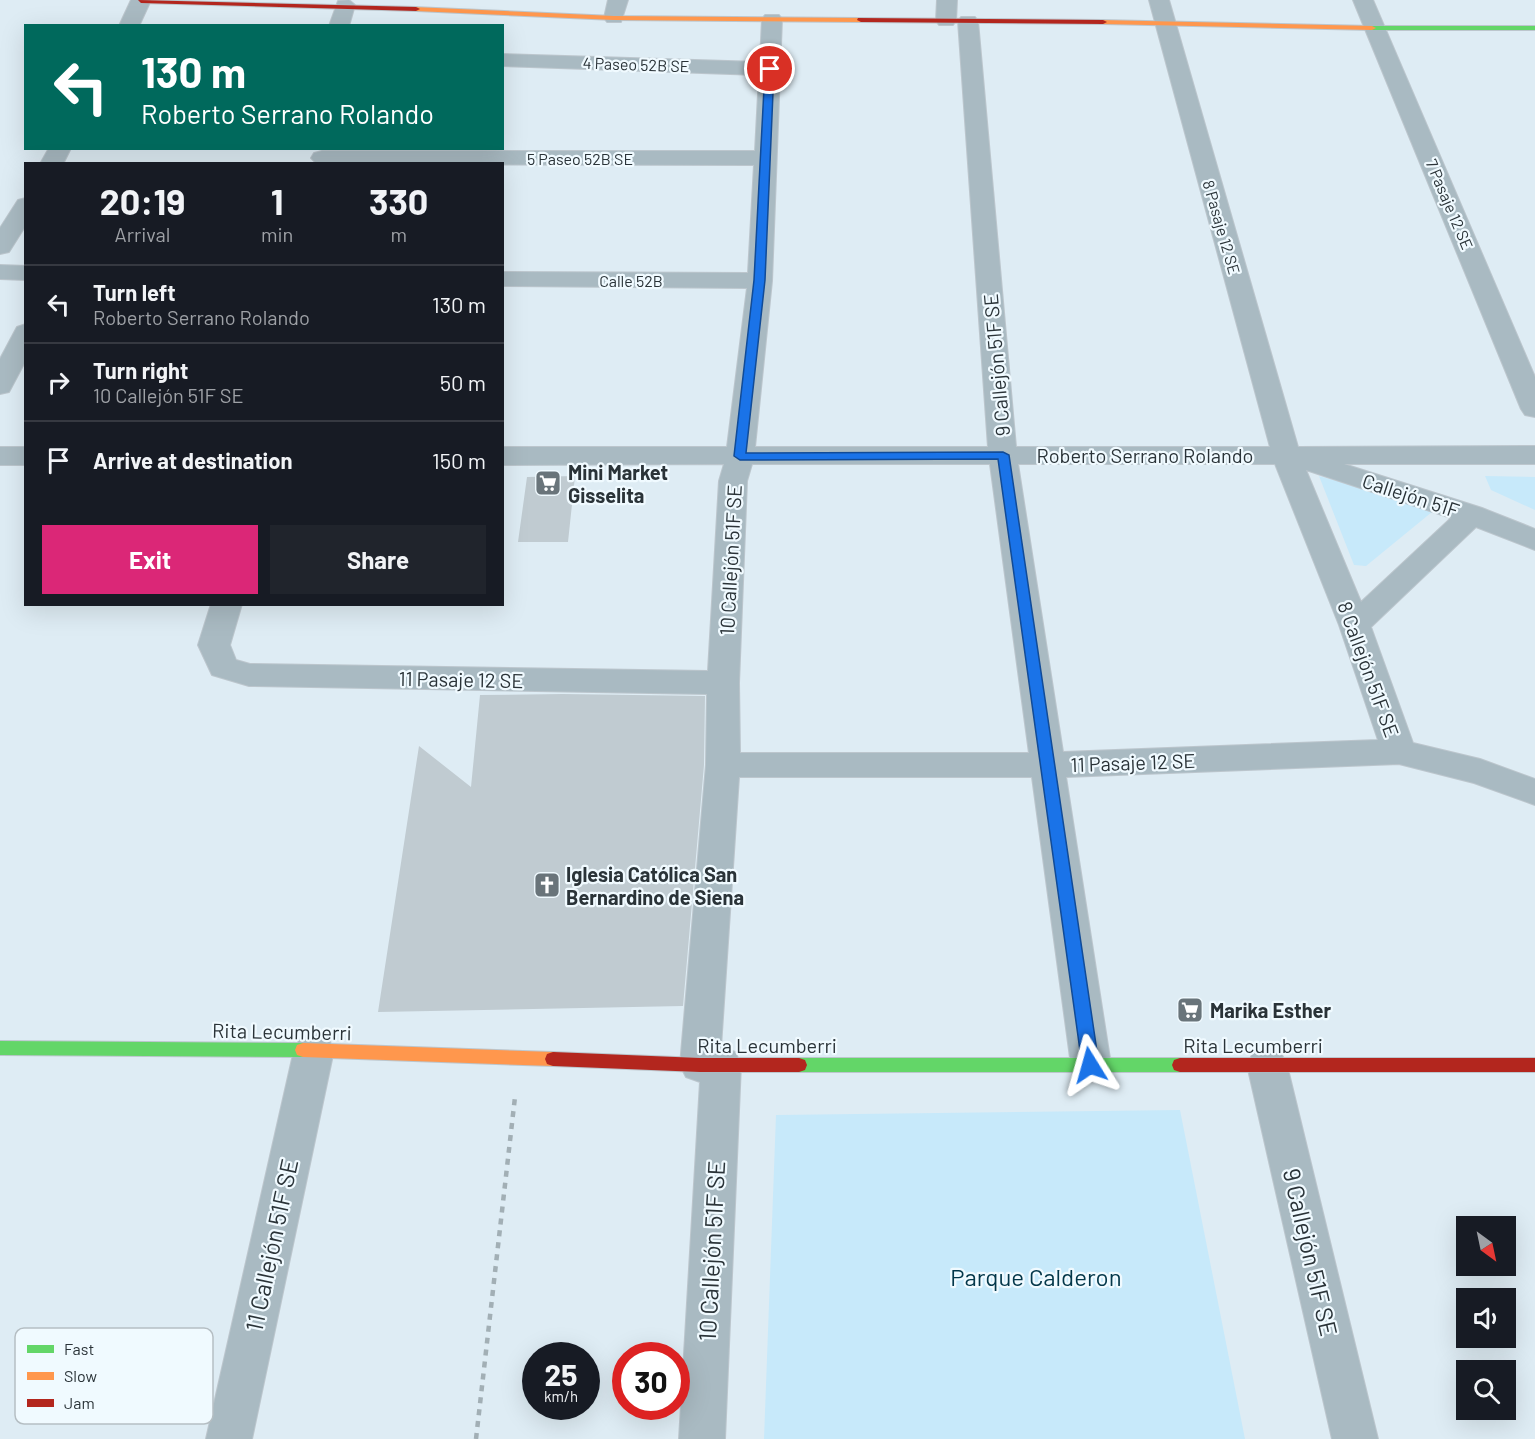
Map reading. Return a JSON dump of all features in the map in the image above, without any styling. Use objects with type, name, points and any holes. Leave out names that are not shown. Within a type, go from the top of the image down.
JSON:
[{"type":"street","name":"9 Callejón 51F SE","points":[[947,0],[957,21],[1003,455],[1090,1065]]},
{"type":"street","name":"7 Pasaje 12 SE","points":[[1363,0],[1377,28],[1535,409]]},
{"type":"street","points":[[130,24],[141,1],[345,5],[480,14],[616,9],[772,20],[957,21],[1162,11],[1377,28],[1535,28]]},
{"type":"street","points":[[340,24],[345,5]]},
{"type":"street","name":"8 Pasaje 12 SE","points":[[1162,11],[1286,454]]},
{"type":"street","name":"10 Callejón 51F SE","points":[[702,1439],[710,1064],[723,765],[723,683],[733,481],[740,456],[760,280],[772,20]]},
{"type":"street","name":"4 Paseo 52B SE","points":[[504,60],[770,69]]},
{"type":"street","name":"5 Paseo 52B SE","points":[[322,157],[765,158]]},
{"type":"street","points":[[0,248],[24,208]]},
{"type":"street","points":[[0,272],[24,273]]},
{"type":"street","name":"Calle 52B","points":[[504,279],[760,280]]},
{"type":"street","points":[[0,386],[24,336]]},
{"type":"street","name":"Callejón 51F","points":[[1286,454],[1472,515],[1535,540]]},
{"type":"street","name":"8 Callejón 51F SE","points":[[1286,454],[1355,626],[1399,752],[1480,772],[1535,792]]},
{"type":"street","name":"Roberto Serrano Rolando","points":[[504,456],[1535,455]]},
{"type":"street","points":[[0,456],[24,456]]},
{"type":"street","points":[[1355,626],[1472,515]]},
{"type":"street","name":"11 Pasaje 12 SE","points":[[226,606],[214,645],[223,667],[249,675],[723,683]]},
{"type":"street","name":"11 Pasaje 12 SE","points":[[723,765],[1046,765],[1399,752]]},
{"type":"street","name":"Rita Lecumberri","points":[[0,1048],[314,1050],[710,1064],[1535,1065]]},
{"type":"street","name":"11 Callejón 51F SE","points":[[229,1439],[314,1050]]},
{"type":"street","name":"9 Callejón 51F SE","points":[[1267,1065],[1355,1439]]},
{"type":"path","points":[[476,1439],[520,1058]]},
{"type":"green space","points":[[1319,476],[1431,507],[1432,512],[1366,566],[1354,565]]},
{"type":"green space","points":[[1485,476],[1535,477],[1535,510],[1491,490]]},
{"type":"green space","name":"Parque Calderon","points":[[1180,1110],[1245,1439],[764,1439],[776,1115]]},
{"type":"building","points":[[575,476],[568,542],[518,542],[527,477]]},
{"type":"building","name":"Iglesia Católica San Bernardino de Siena","points":[[480,695],[705,696],[704,765],[683,1006],[378,1012],[419,746],[471,787]]},
{"type":"traffic: fast","points":[[1372,28],[1535,28]]},
{"type":"traffic: fast","points":[[0,1048],[303,1050]]},
{"type":"traffic: fast","points":[[799,1065],[1180,1065]]},
{"type":"traffic: slow","points":[[416,9],[614,18],[861,20]]},
{"type":"traffic: slow","points":[[1103,22],[1372,28]]},
{"type":"traffic: slow","points":[[303,1050],[553,1059]]},
{"type":"traffic: jam","points":[[141,1],[416,9]]},
{"type":"traffic: jam","points":[[861,20],[1103,22]]},
{"type":"traffic: jam","points":[[553,1059],[700,1065],[799,1065]]},
{"type":"traffic: jam","points":[[1180,1065],[1535,1065]]},
{"type":"place","name":"Mini Market Gisselita","points":[[548,483]]},
{"type":"place","name":"Iglesia Católica San Bernardino de Siena","points":[[547,885]]},
{"type":"place","name":"Marika Esther","points":[[1190,1010]]},
{"type":"route","points":[[770,69],[760,280],[740,456],[1003,455],[1090,1065]]}]
